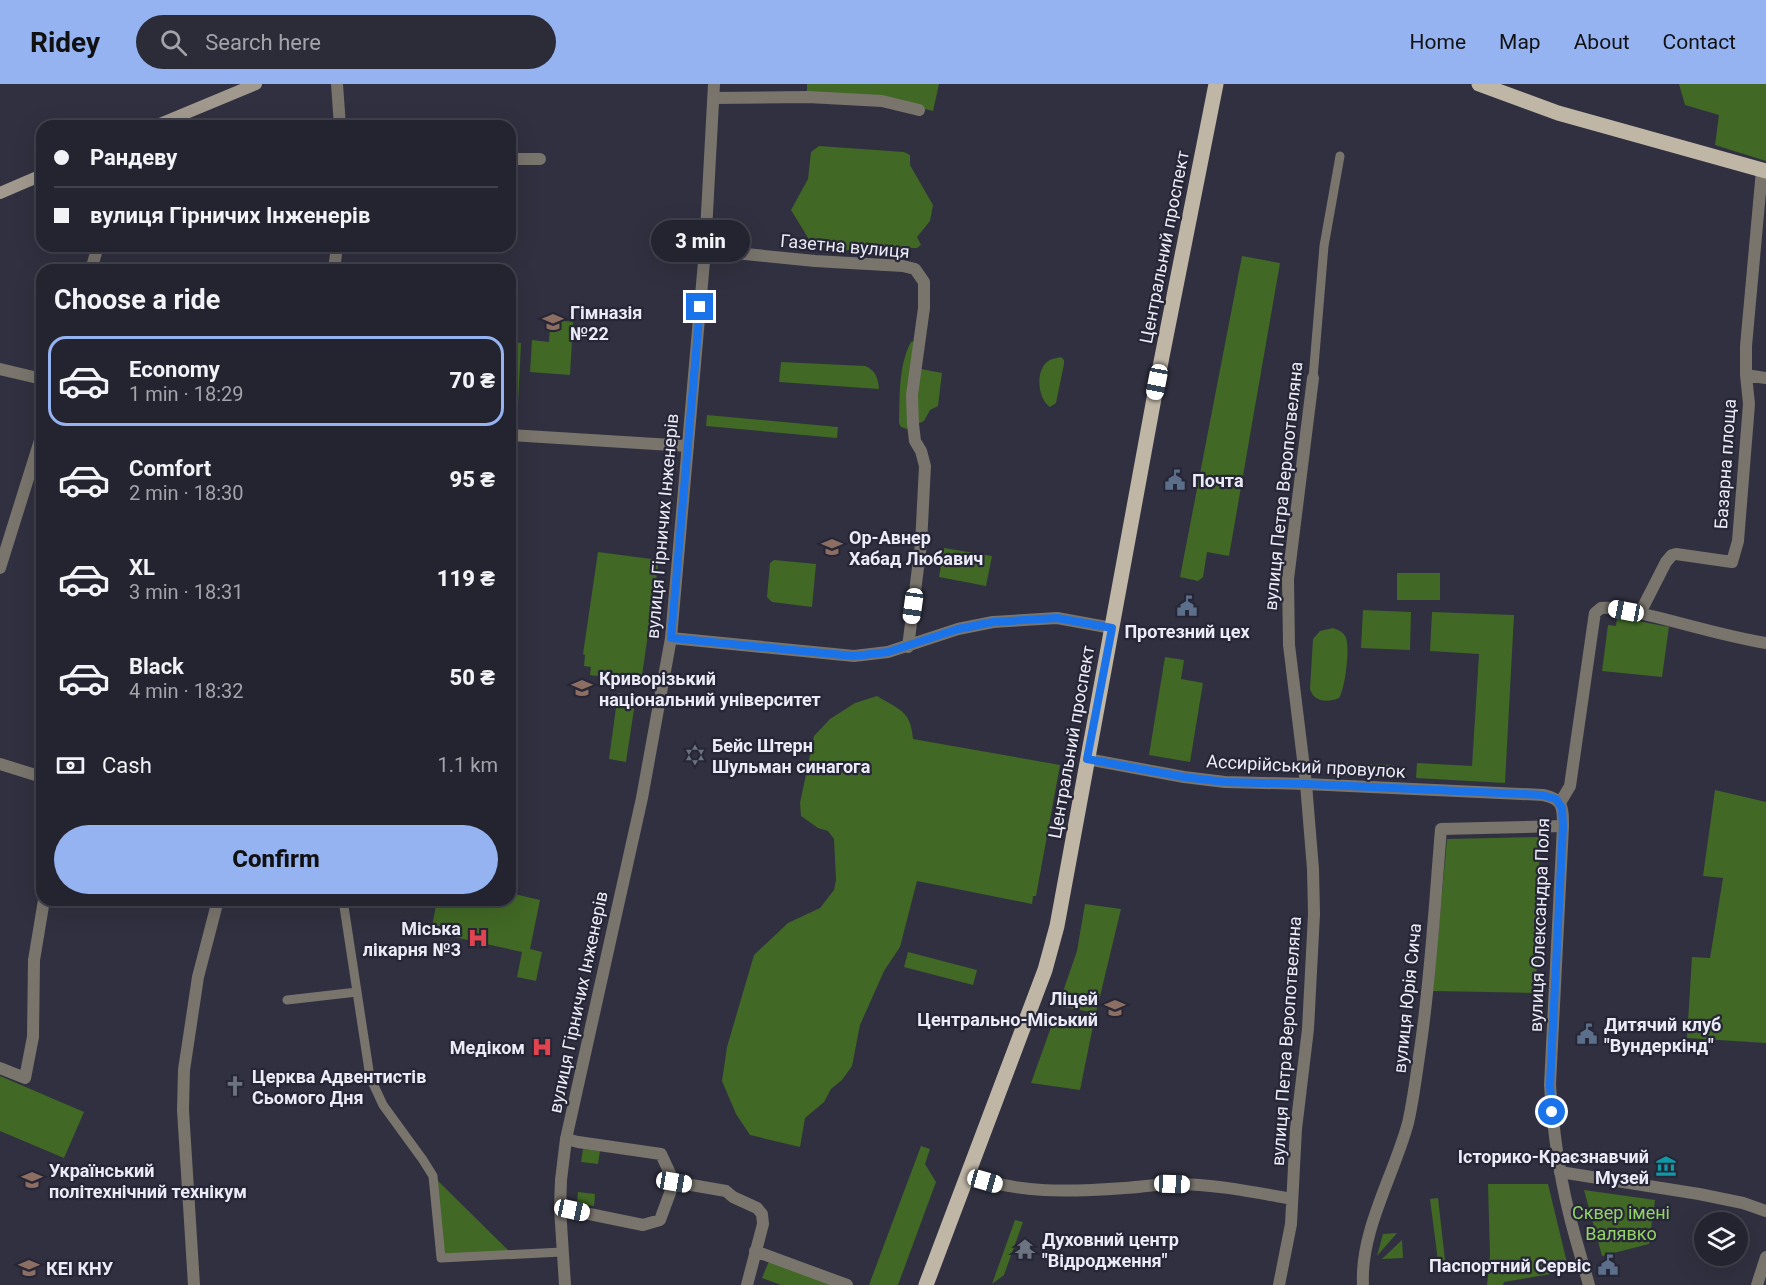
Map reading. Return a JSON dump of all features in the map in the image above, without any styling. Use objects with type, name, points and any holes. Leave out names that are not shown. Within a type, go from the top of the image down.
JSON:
[{"type":"main road","points":[[169,120],[256,84]]},
{"type":"main road","name":"Центральний проспект","points":[[926,1285],[1045,969],[1057,926],[1216,84]]},
{"type":"main road","points":[[1479,84],[1558,112],[1764,170]]},
{"type":"main road","points":[[0,194],[36,178]]},
{"type":"street","points":[[337,84],[340,120]]},
{"type":"street","name":"вулиця Гірничих Інженерів","points":[[565,1285],[560,1208],[566,1139],[642,798],[671,638],[705,250],[714,84]]},
{"type":"street","points":[[714,98],[808,97],[882,101],[919,110]]},
{"type":"street","name":"вулиця Петра Веропотвеляна","points":[[1279,1285],[1291,1224],[1296,1129],[1308,1029],[1314,914],[1306,784],[1289,645],[1288,579],[1313,378],[1324,246],[1340,156]]},
{"type":"street","points":[[516,159],[540,159]]},
{"type":"street","name":"Базарна площа","points":[[1640,613],[1666,562],[1672,555],[1732,562],[1738,541],[1749,404],[1746,346],[1764,170]]},
{"type":"street","name":"Газетна вулиця","points":[[705,250],[815,261],[903,266],[915,269],[924,282],[924,308],[912,395],[915,441],[924,458],[924,490],[921,544],[908,647]]},
{"type":"street","points":[[1753,269],[1766,269]]},
{"type":"street","points":[[0,369],[36,378]]},
{"type":"street","points":[[1746,375],[1766,378]]},
{"type":"street","points":[[516,435],[688,446]]},
{"type":"street","points":[[0,568],[5,535],[36,450]]},
{"type":"street","name":"вулиця Олександра Поля","points":[[1589,1285],[1560,1172],[1550,1085],[1563,826],[1560,803],[1570,786],[1596,613],[1605,607],[1640,613],[1766,643]]},
{"type":"street","points":[[671,638],[854,656],[873,655],[908,647],[965,627],[993,622],[1057,618],[1112,628]]},
{"type":"street","name":"Ассирійський провулок","points":[[1087,759],[1184,777],[1225,782],[1542,795],[1556,799],[1560,803]]},
{"type":"street","points":[[0,764],[36,775]]},
{"type":"street","name":"вулиця Юрія Сича","points":[[1363,1285],[1362,1269],[1373,1225],[1408,1123],[1415,1085],[1431,960],[1441,829],[1563,826]]},
{"type":"street","points":[[0,1068],[25,1078],[33,1036],[34,960],[43,906]]},
{"type":"street","points":[[194,1285],[183,1110],[184,1070],[198,977],[216,906]]},
{"type":"street","points":[[344,906],[370,1077],[383,1105],[433,1176],[441,1258],[562,1252]]},
{"type":"street","points":[[287,1000],[357,992]]},
{"type":"street","points":[[560,1208],[643,1225],[652,1224],[660,1220],[674,1182],[662,1154],[566,1139]]},
{"type":"street","points":[[1560,1172],[1699,1194],[1743,1203],[1766,1211]]},
{"type":"street","points":[[967,1175],[1022,1189],[1075,1191],[1172,1184],[1204,1185],[1292,1199]]},
{"type":"street","points":[[674,1182],[726,1191],[733,1197],[757,1208],[762,1215],[763,1224],[747,1285]]},
{"type":"street","points":[[755,1251],[847,1285]]},
{"type":"street","points":[[1757,1285],[1766,1257]]},
{"type":"green space","points":[[807,84],[939,84],[933,111],[881,98],[807,94]]},
{"type":"green space","points":[[1679,84],[1766,84],[1766,161],[1715,145],[1719,115],[1685,105]]},
{"type":"green space","points":[[819,146],[904,152],[910,155],[910,165],[933,205],[930,221],[917,237],[921,245],[917,248],[843,251],[813,246],[791,210],[808,179],[811,152]]},
{"type":"green space","points":[[1242,256],[1280,263],[1229,556],[1207,552],[1203,577],[1198,581],[1180,577]]},
{"type":"green space","points":[[557,320],[573,322],[570,375],[530,372],[532,340],[549,342],[550,326]]},
{"type":"green space","points":[[915,341],[916,368],[942,373],[938,406],[930,410],[924,421],[907,429],[901,427],[899,423],[900,382],[907,351],[911,342]]},
{"type":"green space","points":[[516,343],[521,343],[516,425]]},
{"type":"green space","points":[[1061,357],[1064,364],[1056,403],[1050,407],[1041,392],[1041,372],[1048,361]]},
{"type":"green space","points":[[781,362],[865,366],[876,375],[879,389],[779,382]]},
{"type":"green space","points":[[707,415],[838,427],[837,438],[706,426]]},
{"type":"green space","points":[[944,548],[992,556],[986,586],[939,577]]},
{"type":"green space","points":[[598,552],[659,560],[641,682],[590,675],[591,667],[584,666],[585,655],[583,654]]},
{"type":"green space","points":[[774,560],[816,564],[812,607],[772,602],[767,597],[770,563]]},
{"type":"green space","points":[[1397,573],[1440,573],[1440,600],[1397,600]]},
{"type":"green space","points":[[1363,610],[1411,612],[1410,650],[1361,648]]},
{"type":"green space","points":[[1432,612],[1514,615],[1505,783],[1416,778],[1417,763],[1472,766],[1479,654],[1430,651]]},
{"type":"green space","points":[[1617,617],[1669,627],[1662,677],[1602,671],[1608,625],[1616,626]]},
{"type":"green space","points":[[1333,628],[1345,636],[1347,657],[1341,693],[1339,698],[1330,701],[1318,699],[1310,689],[1313,639],[1320,631]]},
{"type":"green space","points":[[1165,657],[1184,660],[1181,679],[1203,683],[1190,762],[1149,755]]},
{"type":"green space","points":[[618,693],[636,696],[626,762],[609,759]]},
{"type":"green space","points":[[877,696],[903,712],[910,722],[913,739],[1060,765],[1036,896],[1033,896],[1032,904],[917,881],[900,947],[884,971],[860,1025],[852,1066],[842,1080],[831,1089],[824,1102],[805,1118],[800,1147],[750,1135],[736,1114],[722,1081],[727,1047],[754,955],[788,923],[820,908],[834,890],[836,880],[834,839],[828,831],[818,828],[801,816],[800,803],[814,736],[830,719],[855,703]]},
{"type":"green space","points":[[1330,763],[1394,765],[1394,778],[1330,775]]},
{"type":"green space","points":[[1715,790],[1766,802],[1766,1043],[1687,1038],[1692,957],[1710,958],[1723,878],[1703,876]]},
{"type":"green space","points":[[1540,837],[1536,993],[1433,991],[1447,839]]},
{"type":"green space","points":[[516,894],[540,900],[530,949],[542,952],[536,981],[517,977],[522,952],[431,932],[436,906],[516,906]]},
{"type":"green space","points":[[1085,904],[1121,909],[1096,1013],[1058,1006],[1077,951]]},
{"type":"green space","points":[[908,952],[977,970],[973,985],[904,967]]},
{"type":"green space","points":[[1055,1016],[1093,1026],[1080,1090],[1031,1083]]},
{"type":"green space","points":[[0,1076],[84,1112],[64,1158],[0,1131]]},
{"type":"green space","points":[[921,1146],[930,1149],[925,1164],[936,1182],[898,1285],[869,1285]]},
{"type":"green space","points":[[583,1149],[600,1151],[598,1164],[581,1162]]},
{"type":"green space","points":[[433,1176],[512,1254],[441,1258]]},
{"type":"green space","points":[[1488,1184],[1548,1184],[1569,1271],[1504,1282],[1503,1285],[1487,1285],[1490,1255]]},
{"type":"green space","name":"Сквер імені Валявкo","points":[[1584,1190],[1655,1200],[1649,1244],[1602,1256]]},
{"type":"green space","points":[[578,1192],[595,1194],[594,1206],[577,1204]]},
{"type":"green space","points":[[1438,1198],[1445,1260],[1438,1261],[1430,1199]]},
{"type":"green space","points":[[1015,1220],[1023,1222],[1004,1275],[992,1284]]},
{"type":"green space","points":[[1397,1233],[1377,1256],[1383,1234]]},
{"type":"green space","points":[[1402,1240],[1403,1258],[1382,1259]]},
{"type":"green space","points":[[769,1261],[835,1285],[781,1285],[762,1278]]},
{"type":"place","name":"Гімназія №22","points":[[553,322]]},
{"type":"place","name":"Почта","points":[[1175,480]]},
{"type":"place","name":"Ор-Авнер Хабад Любавич","points":[[832,547]]},
{"type":"place","name":"Протезний цех","points":[[1187,606]]},
{"type":"place","name":"Криворізький національний університет","points":[[582,688]]},
{"type":"place","name":"Бейс Штерн Шульман синагога","points":[[695,755]]},
{"type":"place","name":"Міська лікарня №3","points":[[478,938]]},
{"type":"place","name":"Ліцей Центрально-Міський","points":[[1115,1008]]},
{"type":"place","name":"Дитячий клуб \"Вундеркінд\"","points":[[1587,1034]]},
{"type":"place","name":"Медіком","points":[[542,1047]]},
{"type":"place","name":"Церква Адвентистів Сьомого Дня","points":[[235,1086]]},
{"type":"place","name":"Історико-Краєзнавчий Музей","points":[[1666,1166]]},
{"type":"place","name":"Український політехнічний технікум","points":[[32,1180]]},
{"type":"place","name":"Духовний центр \"Відродження\"","points":[[1025,1249]]},
{"type":"place","name":"Паспортний Сервіс","points":[[1608,1265]]},
{"type":"place","name":"КЕІ КНУ","points":[[29,1268]]},
{"type":"route","points":[[700,307],[671,638],[854,656],[888,652],[972,625],[1022,619],[1057,618],[1079,621],[1112,628],[1087,759],[1184,777],[1225,782],[1523,794],[1542,795],[1556,799],[1562,808],[1563,826],[1550,1085],[1552,1112]]}]
